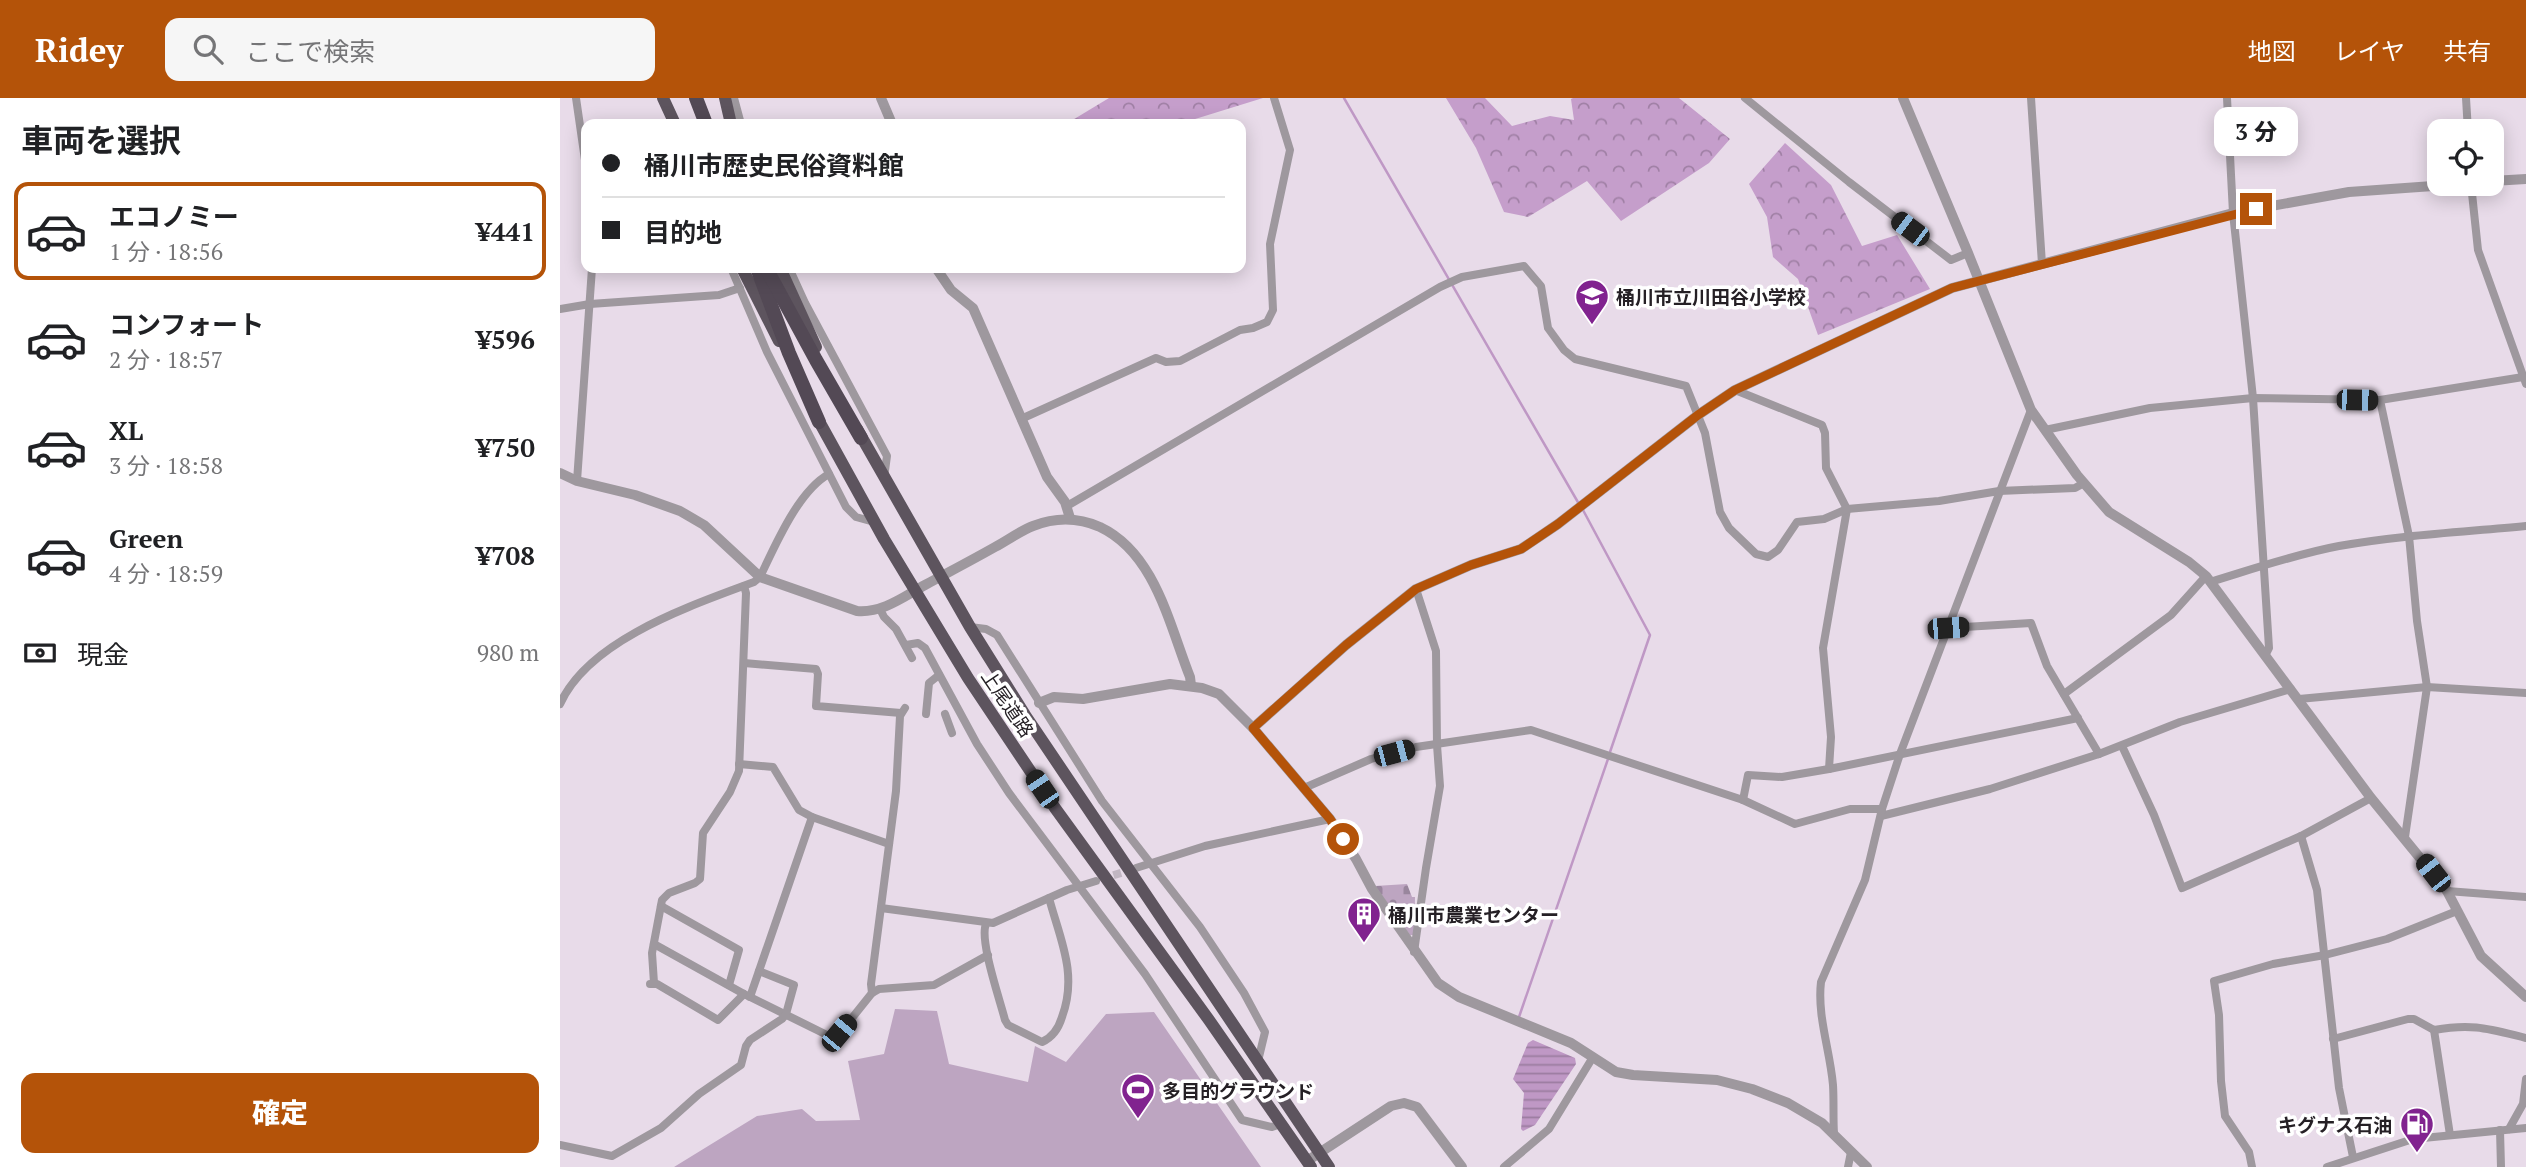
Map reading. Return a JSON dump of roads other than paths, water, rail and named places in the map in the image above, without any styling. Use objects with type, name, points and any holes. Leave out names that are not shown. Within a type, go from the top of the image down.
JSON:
[{"type":"highway","points":[[663,98],[672,119]]},
{"type":"highway","points":[[687,98],[694,119]]},
{"type":"highway","points":[[696,98],[704,119]]},
{"type":"highway","points":[[725,98],[730,119]]},
{"type":"highway","name":"上尾道路","points":[[745,273],[874,522],[968,678],[1055,808],[1209,1020],[1306,1165]]},
{"type":"highway","points":[[759,273],[789,353],[820,422]]},
{"type":"highway","points":[[769,273],[861,438]]},
{"type":"highway","name":"上尾道路","points":[[782,273],[861,438],[970,627],[1131,874],[1328,1167]]},
{"type":"street","points":[[576,98],[581,132]]},
{"type":"street","points":[[734,98],[740,119]]},
{"type":"street","points":[[1021,419],[1156,358],[1166,362],[1180,361],[1240,330],[1267,322],[1273,310],[1270,244],[1290,150],[1274,98]]},
{"type":"street","points":[[1745,98],[1951,260],[1968,253]]},
{"type":"street","points":[[1903,98],[2031,410],[2084,483],[2109,512],[2189,562],[2208,579],[2371,798],[2447,891],[2481,956],[2526,998]]},
{"type":"street","points":[[2031,98],[2042,264]]},
{"type":"street","points":[[2227,98],[2233,213],[2253,398],[2269,648],[2266,654]]},
{"type":"street","points":[[2466,98],[2467,119]]},
{"type":"street","points":[[885,99],[890,119]]},
{"type":"street","points":[[2504,180],[2526,179]]},
{"type":"street","points":[[1253,728],[1346,645],[1416,589],[1471,565],[1521,549],[1735,390],[1952,288],[2233,213],[2349,192],[2427,186]]},
{"type":"street","points":[[2045,430],[2150,408],[2253,398],[2380,400],[2525,380],[2479,250],[2472,196]]},
{"type":"street","points":[[1067,506],[1440,287],[1462,277],[1520,266],[1524,266],[1541,286],[1548,328],[1564,350],[1575,359],[1686,386],[1705,433],[1720,512],[1729,528],[1756,555],[1768,557],[1779,550],[1797,522],[1824,519],[1847,509],[1939,501],[1999,491],[2075,488],[2084,483]]},
{"type":"street","points":[[577,481],[592,273]]},
{"type":"street","points":[[733,273],[767,352],[850,513],[874,522]]},
{"type":"street","points":[[791,273],[887,456],[884,478]]},
{"type":"street","points":[[939,273],[951,290],[973,308],[1047,477],[1067,506],[1070,518]]},
{"type":"street","points":[[560,309],[590,304],[719,295],[740,288]]},
{"type":"street","points":[[1735,390],[1822,425],[1825,433],[1826,468],[1847,509],[1823,648],[1831,737],[1829,769]]},
{"type":"street","points":[[2380,400],[2409,537],[2427,687],[2405,837]]},
{"type":"street","points":[[1834,1134],[1833,1084],[1822,1020],[1821,982],[1865,880],[1881,813],[1900,754],[2031,410]]},
{"type":"street","points":[[560,473],[577,481],[635,495],[680,510],[704,525],[760,577],[857,611],[880,609],[1031,527],[1070,518],[1091,523],[1117,535],[1142,561],[1154,585],[1191,685]]},
{"type":"street","points":[[560,704],[567,687],[575,678],[614,647],[659,618],[744,586],[760,577],[799,504],[815,484],[829,474]]},
{"type":"street","points":[[2064,694],[2171,615],[2208,579],[2338,547],[2526,526]]},
{"type":"street","points":[[744,586],[747,593],[740,764],[736,781],[702,833],[701,879],[669,893],[662,900],[652,953],[652,984],[718,1020],[747,995],[759,971],[812,817]]},
{"type":"street","points":[[1414,952],[1426,867],[1440,797],[1436,651],[1416,589]]},
{"type":"street","points":[[880,609],[896,629],[912,658]]},
{"type":"street","points":[[1948,628],[2031,623],[2047,666],[2099,754]]},
{"type":"street","points":[[970,627],[986,629],[997,635],[1102,801],[1206,935],[1259,1018],[1265,1032],[1258,1061]]},
{"type":"street","points":[[906,645],[922,644],[977,744],[1009,793],[1145,974],[1242,1120],[1272,1127],[1281,1124]]},
{"type":"street","points":[[744,663],[816,668],[816,706],[903,711],[872,993]]},
{"type":"street","points":[[926,714],[929,683],[939,675]]},
{"type":"street","points":[[1039,703],[1054,697],[1083,699],[1170,684],[1191,685],[1219,694],[1253,728],[1330,819],[1372,889],[1438,984],[1450,992],[1571,1043],[1616,1072],[1717,1080],[1752,1089],[1788,1103],[1822,1123],[1867,1167]]},
{"type":"street","points":[[2299,699],[2427,687],[2526,693]]},
{"type":"street","points":[[1304,788],[1371,759],[1416,747],[1531,730],[1743,800],[1796,824],[1850,809],[1881,813],[1990,789],[2122,746],[2180,722],[2291,689]]},
{"type":"street","points":[[944,714],[952,733]]},
{"type":"street","points":[[1743,800],[1748,775],[1782,777],[1829,769],[2078,718]]},
{"type":"street","points":[[2122,746],[2154,815],[2182,888],[2301,836],[2371,798]]},
{"type":"street","points":[[740,764],[773,767],[796,806],[812,817],[889,844]]},
{"type":"street","points":[[1136,868],[1205,846],[1330,819]]},
{"type":"street","points":[[2301,836],[2317,890],[2349,1161]]},
{"type":"street","points":[[881,908],[986,924],[1096,881]]},
{"type":"street","points":[[2447,891],[2526,897]]},
{"type":"street","points":[[986,924],[984,929],[988,955],[1005,1020],[1042,1042],[1049,1039],[1059,1025],[1070,983],[1049,898]]},
{"type":"street","points":[[661,906],[739,950],[729,985]]},
{"type":"street","points":[[2252,1167],[2249,1152],[2225,1116],[2219,1015],[2214,981],[2273,964],[2325,955],[2387,939],[2457,911]]},
{"type":"street","points":[[654,944],[829,1036],[839,1033],[872,993],[884,987],[934,985],[988,955]]},
{"type":"street","points":[[560,1145],[612,1156],[661,1128],[699,1094],[741,1065],[750,1040],[786,1014],[794,985],[759,971]]},
{"type":"street","points":[[2333,1039],[2408,1019],[2414,1019],[2434,1030],[2475,1026],[2526,1038]]},
{"type":"street","points":[[2434,1030],[2450,1135]]},
{"type":"street","points":[[1504,1167],[1549,1129],[1593,1057]]},
{"type":"street","points":[[2501,1167],[2505,1130],[2522,1104],[2526,1079]]},
{"type":"street","points":[[1306,1165],[1318,1153],[1391,1106],[1404,1103],[1420,1111],[1462,1167]]},
{"type":"street","points":[[2327,1167],[2413,1139],[2526,1128]]},
{"type":"street","points":[[1848,1167],[1851,1152]]},
{"type":"waterway","points":[[1344,98],[1579,504]]},
{"type":"waterway","points":[[1583,510],[1650,635],[1610,752]]},
{"type":"waterway","points":[[1519,1017],[1608,759]]},
{"type":"tunnel","points":[[1102,879],[1133,869]]},
{"type":"place","name":"桶川市立川田谷小学校","points":[[1592,326]]},
{"type":"place","name":"桶川市農業センター","points":[[1364,944]]},
{"type":"place","name":"多目的グラウンド","points":[[1138,1120]]},
{"type":"place","name":"キグナス石油","points":[[2417,1154]]}]
